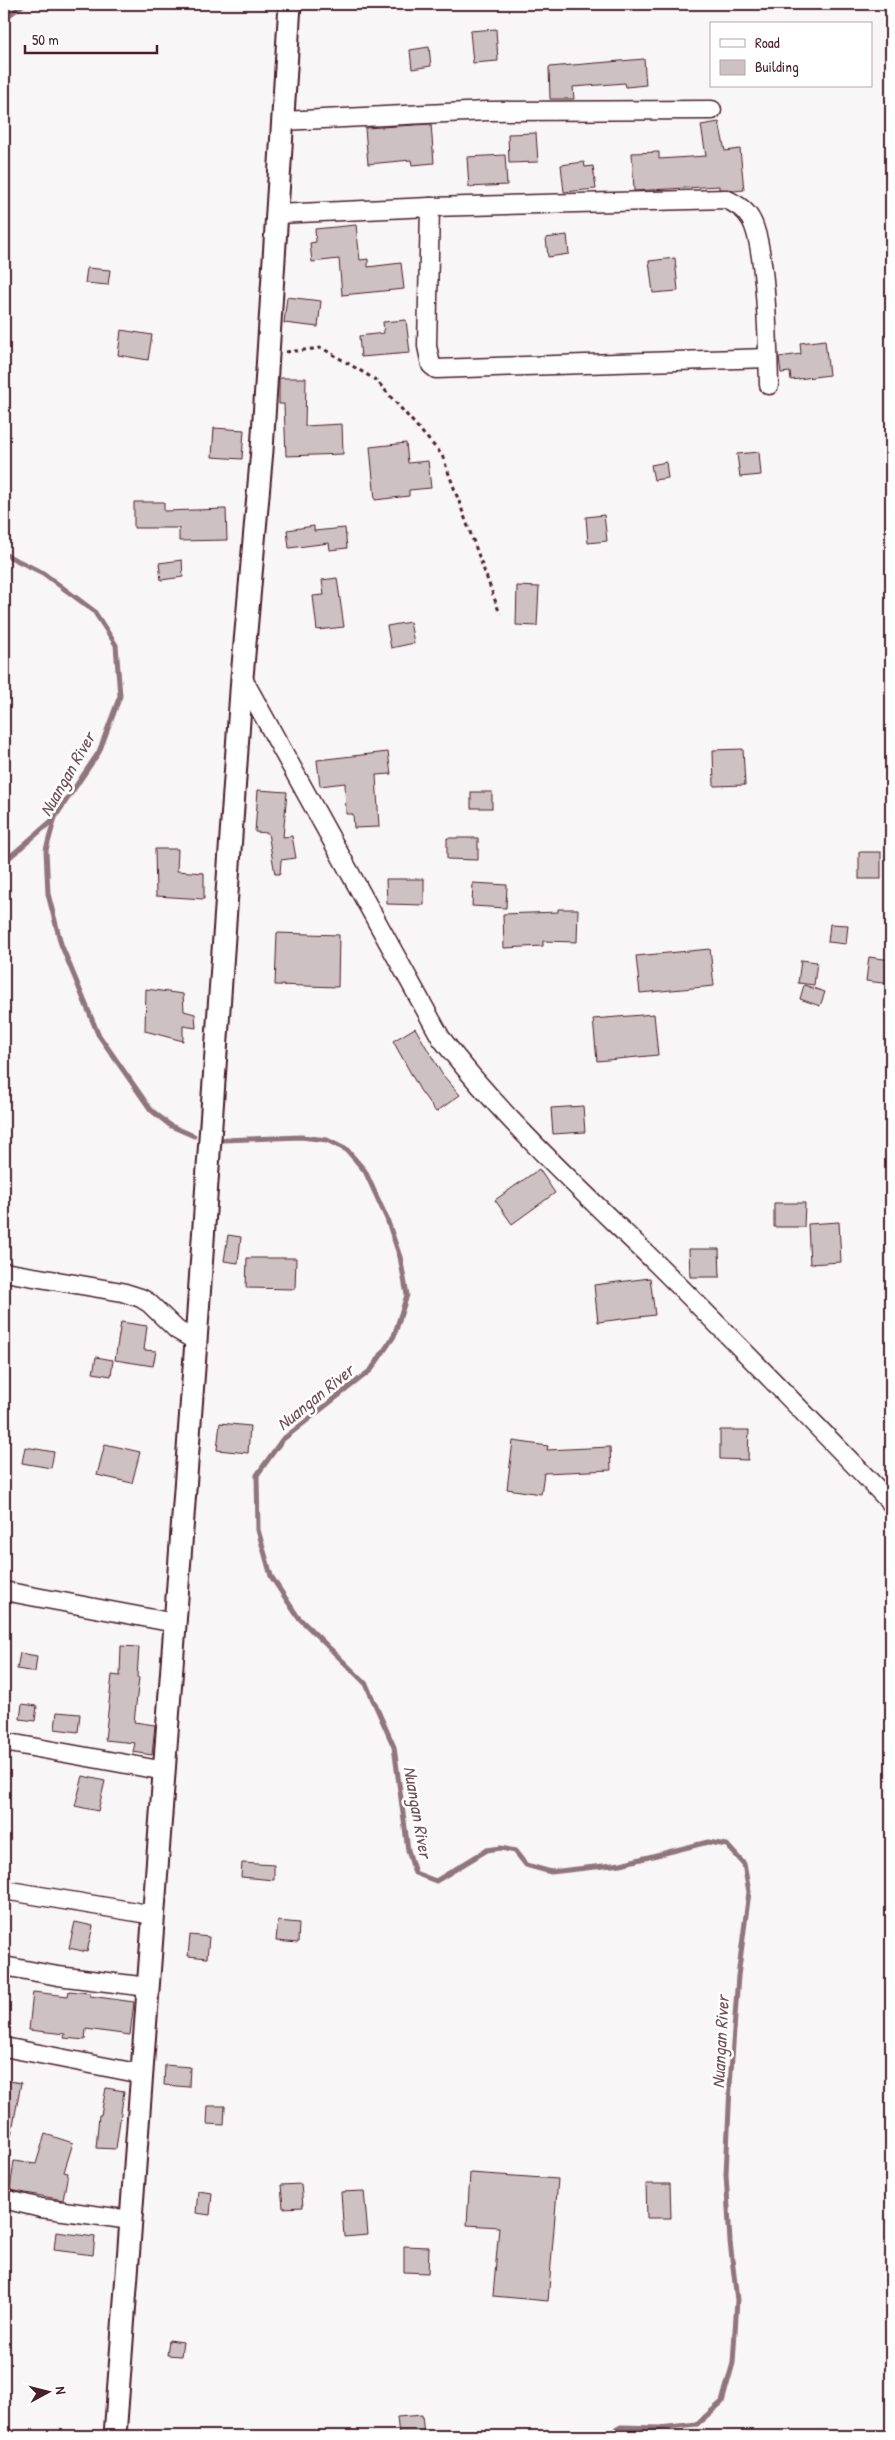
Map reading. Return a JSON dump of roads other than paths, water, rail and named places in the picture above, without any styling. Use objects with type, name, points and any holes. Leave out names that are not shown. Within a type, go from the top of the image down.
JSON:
[{"type":"street","points":[[115,2436],[196,1340],[242,677],[268,354],[290,4]]},
{"type":"street","points":[[282,120],[487,111],[712,110]]},
{"type":"street","points":[[277,214],[430,207],[726,200],[741,208],[750,218],[760,243],[769,385]]},
{"type":"street","points":[[430,207],[427,346],[431,365],[436,369],[768,358]]},
{"type":"street","points":[[242,677],[441,1038],[468,1072],[542,1151],[729,1335],[891,1503]]},
{"type":"street","points":[[4,1272],[122,1292],[141,1298],[177,1330],[196,1340]]},
{"type":"street","points":[[4,1590],[175,1623]]},
{"type":"street","points":[[4,1742],[164,1771]]},
{"type":"street","points":[[4,1890],[154,1915]]},
{"type":"street","points":[[4,1966],[58,1976],[148,1987]]},
{"type":"street","points":[[4,2047],[142,2074]]},
{"type":"street","points":[[4,2200],[41,2208],[131,2220]]},
{"type":"waterway","name":"Nuangan River","points":[[4,19],[24,4]]},
{"type":"waterway","name":"Nuangan River","points":[[4,554],[43,573],[94,611],[116,645],[120,696],[99,752],[55,817],[46,850],[48,894],[61,944],[98,1034],[151,1110],[171,1126],[194,1136]]},
{"type":"waterway","points":[[4,862],[55,818]]},
{"type":"waterway","name":"Nuangan River","points":[[223,1140],[301,1137],[327,1140],[347,1150],[365,1171],[387,1219],[400,1257],[407,1295],[394,1336],[371,1370],[282,1440],[257,1475],[258,1530],[271,1576],[298,1617],[366,1684],[394,1747],[408,1850],[415,1873],[436,1881],[487,1850],[501,1848],[515,1851],[526,1865],[551,1872],[621,1864],[708,1842],[727,1845],[744,1864],[749,1892],[738,1976],[726,2174],[730,2242],[737,2300],[733,2363],[722,2402],[697,2424],[659,2428],[621,2427],[604,2436]]}]
